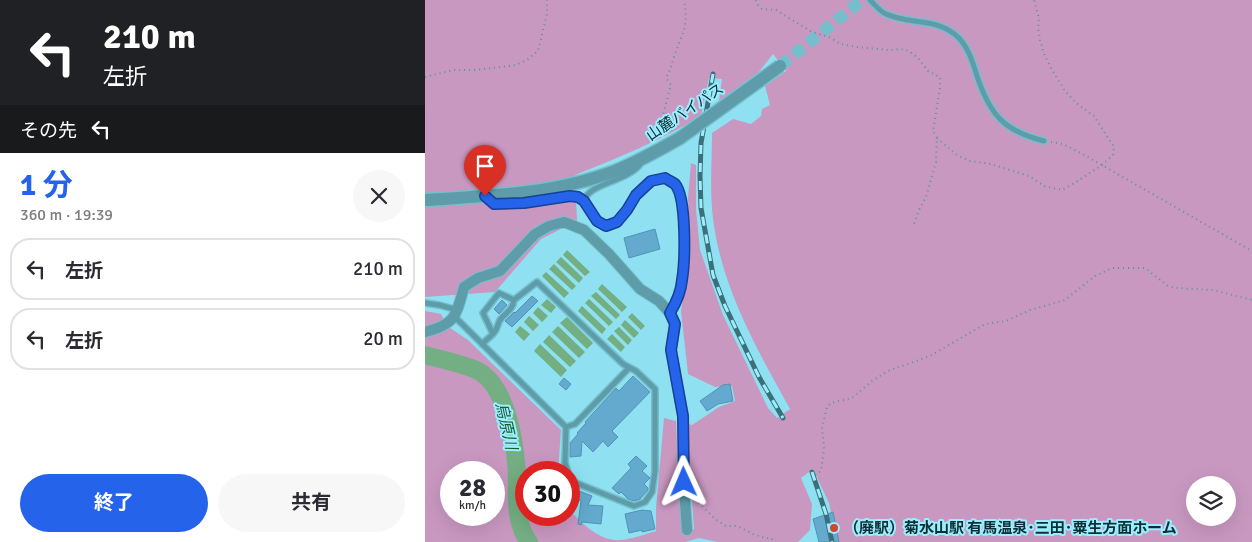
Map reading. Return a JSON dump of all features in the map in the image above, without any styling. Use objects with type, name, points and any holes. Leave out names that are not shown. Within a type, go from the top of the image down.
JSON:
[{"type":"street","name":"山麓バイパス","points":[[425,200],[485,196],[570,184],[614,171],[645,157],[780,66]]},
{"type":"street","points":[[425,332],[443,328],[456,313],[464,287],[478,278],[500,271],[535,234],[549,226],[564,222],[584,230],[609,254],[640,289],[659,301],[670,313],[675,324],[671,350],[683,416],[684,493],[687,530]]},
{"type":"lane","points":[[870,0],[883,12],[899,18],[945,27],[960,39],[970,56],[980,84],[996,114],[1013,131],[1044,141]]},
{"type":"lane","points":[[584,201],[585,196],[595,188],[635,171],[645,157]]},
{"type":"lane","points":[[485,196],[494,204],[524,203],[570,196],[578,197],[584,201],[597,221],[606,226],[617,222],[636,195],[651,181],[665,178],[675,184],[680,195],[685,234],[682,282],[676,302],[670,313]]},
{"type":"lane","points":[[483,344],[498,329],[499,322],[513,306],[514,300],[537,282],[655,390],[655,471],[652,492],[645,502],[634,506],[580,485]]},
{"type":"lane","points":[[493,334],[483,313],[499,293],[514,300]]},
{"type":"lane","points":[[425,303],[456,313],[483,344],[566,428],[565,461]]},
{"type":"lane","points":[[566,428],[575,424],[629,368]]},
{"type":"path","points":[[425,77],[459,70],[516,65],[527,60],[537,51],[547,14],[545,3],[547,0]]},
{"type":"path","points":[[677,136],[663,115],[671,85],[666,78],[673,66],[674,57],[685,33],[684,0]]},
{"type":"path","points":[[756,0],[762,9],[776,10],[812,32],[829,37],[841,44],[857,48],[901,49],[909,51],[918,58],[928,71],[940,77],[933,131],[937,138],[957,156],[970,161],[991,164],[1021,174],[1044,186],[1062,190],[1102,165],[1113,155],[1115,147],[1094,116],[1075,102],[1065,91],[1052,70],[1040,40],[1039,18],[1034,0]]},
{"type":"path","points":[[914,224],[933,175],[936,162],[937,138]]},
{"type":"path","points":[[1044,141],[1063,144],[1252,251]]},
{"type":"path","points":[[815,475],[821,471],[825,450],[822,427],[827,407],[831,403],[852,398],[872,380],[888,371],[930,356],[985,324],[1006,321],[1030,310],[1065,300],[1095,276],[1112,268],[1145,268],[1168,286],[1213,290],[1252,300]]},
{"type":"path","points":[[684,493],[698,500],[715,519],[726,526],[737,526],[753,534],[771,538],[774,542]]},
{"type":"shaded area","points":[[425,0],[1252,0],[1252,542],[837,542],[829,503],[813,469],[801,478],[812,504],[810,530],[798,542],[718,542],[699,538],[685,542],[425,542],[425,311],[441,314],[447,326],[468,340],[561,430],[559,461],[515,461],[515,526],[580,526],[580,521],[598,535],[613,540],[630,539],[656,531],[656,508],[664,418],[676,421],[683,533],[694,529],[686,423],[692,425],[719,407],[735,401],[732,386],[715,387],[688,374],[681,311],[690,245],[688,198],[691,163],[696,165],[696,209],[700,250],[723,315],[768,408],[777,418],[790,409],[752,337],[730,287],[716,236],[711,199],[712,133],[733,119],[751,124],[761,116],[762,109],[770,105],[765,86],[786,71],[773,54],[758,73],[719,101],[722,79],[709,78],[701,116],[639,148],[575,175],[577,221],[541,239],[495,292],[425,297]]},
{"type":"shaded area","points":[[567,250],[590,272],[585,276],[563,255]]},
{"type":"shaded area","points":[[561,257],[583,278],[579,283],[556,262]]},
{"type":"shaded area","points":[[554,264],[576,286],[572,290],[549,269]]},
{"type":"shaded area","points":[[546,272],[569,293],[564,298],[542,276]]},
{"type":"shaded area","points":[[602,284],[627,307],[622,312],[598,289]]},
{"type":"shaded area","points":[[596,292],[620,315],[616,319],[591,296]]},
{"type":"shaded area","points":[[547,299],[556,307],[551,313],[541,305]]},
{"type":"shaded area","points":[[589,299],[613,322],[609,326],[585,303]]},
{"type":"shaded area","points":[[582,306],[606,329],[602,334],[578,311]]},
{"type":"shaded area","points":[[538,307],[548,316],[542,322],[533,313]]},
{"type":"shaded area","points":[[632,313],[645,326],[641,330],[628,317]]},
{"type":"shaded area","points":[[529,316],[539,325],[533,331],[524,322]]},
{"type":"shaded area","points":[[567,317],[593,343],[587,349],[560,323]]},
{"type":"shaded area","points":[[625,320],[639,333],[634,338],[621,325]]},
{"type":"shaded area","points":[[520,326],[530,334],[524,341],[515,332]]},
{"type":"shaded area","points":[[558,326],[585,352],[579,358],[552,332]]},
{"type":"shaded area","points":[[619,327],[632,340],[628,345],[614,331]]},
{"type":"shaded area","points":[[612,334],[625,347],[621,352],[607,339]]},
{"type":"shaded area","points":[[549,335],[576,361],[570,367],[543,342]]},
{"type":"shaded area","points":[[540,344],[567,370],[561,377],[534,351]]},
{"type":"building","points":[[655,229],[660,249],[629,258],[624,238]]},
{"type":"building","points":[[532,296],[538,301],[512,327],[505,321]]},
{"type":"building","points":[[502,300],[507,305],[499,314],[494,309]]},
{"type":"building","points":[[633,376],[650,392],[612,431],[618,437],[608,447],[603,441],[593,452],[582,441],[581,456],[570,457],[570,443],[585,422],[616,388],[619,391]]},
{"type":"building","points":[[564,378],[571,384],[566,390],[559,384]]},
{"type":"building","points":[[730,384],[733,401],[718,404],[707,411],[700,401],[723,385]]},
{"type":"building","points":[[636,456],[647,466],[642,471],[650,478],[644,484],[648,490],[640,499],[634,501],[628,499],[621,492],[619,494],[612,488],[631,468],[628,464]]},
{"type":"building","points":[[580,491],[592,496],[588,505],[603,506],[601,524],[582,522],[580,525]]},
{"type":"building","points":[[642,510],[651,511],[655,529],[629,533],[625,514]]},
{"type":"building","points":[[833,512],[839,542],[819,542],[813,519]]},
{"type":"waterway","name":"烏原川","points":[[425,355],[475,369],[490,381],[498,393],[513,439],[517,471],[518,514],[522,529],[529,542]]},
{"type":"tunnel","points":[[780,66],[862,0]]},
{"type":"railway","points":[[713,74],[701,143],[700,176],[701,208],[713,275],[725,306],[759,377],[783,418]]},
{"type":"railway","points":[[812,472],[826,514],[832,542]]},
{"type":"place","name":"（廃駅）菊水山駅 有馬温泉･三田･粟生方面ホーム","points":[[834,528]]},
{"type":"route","points":[[485,196],[494,204],[524,203],[570,196],[578,197],[584,201],[597,221],[606,226],[617,222],[636,195],[651,181],[665,178],[675,184],[680,195],[685,234],[682,282],[676,302],[670,313],[675,324],[671,350],[683,416],[684,482]]}]
